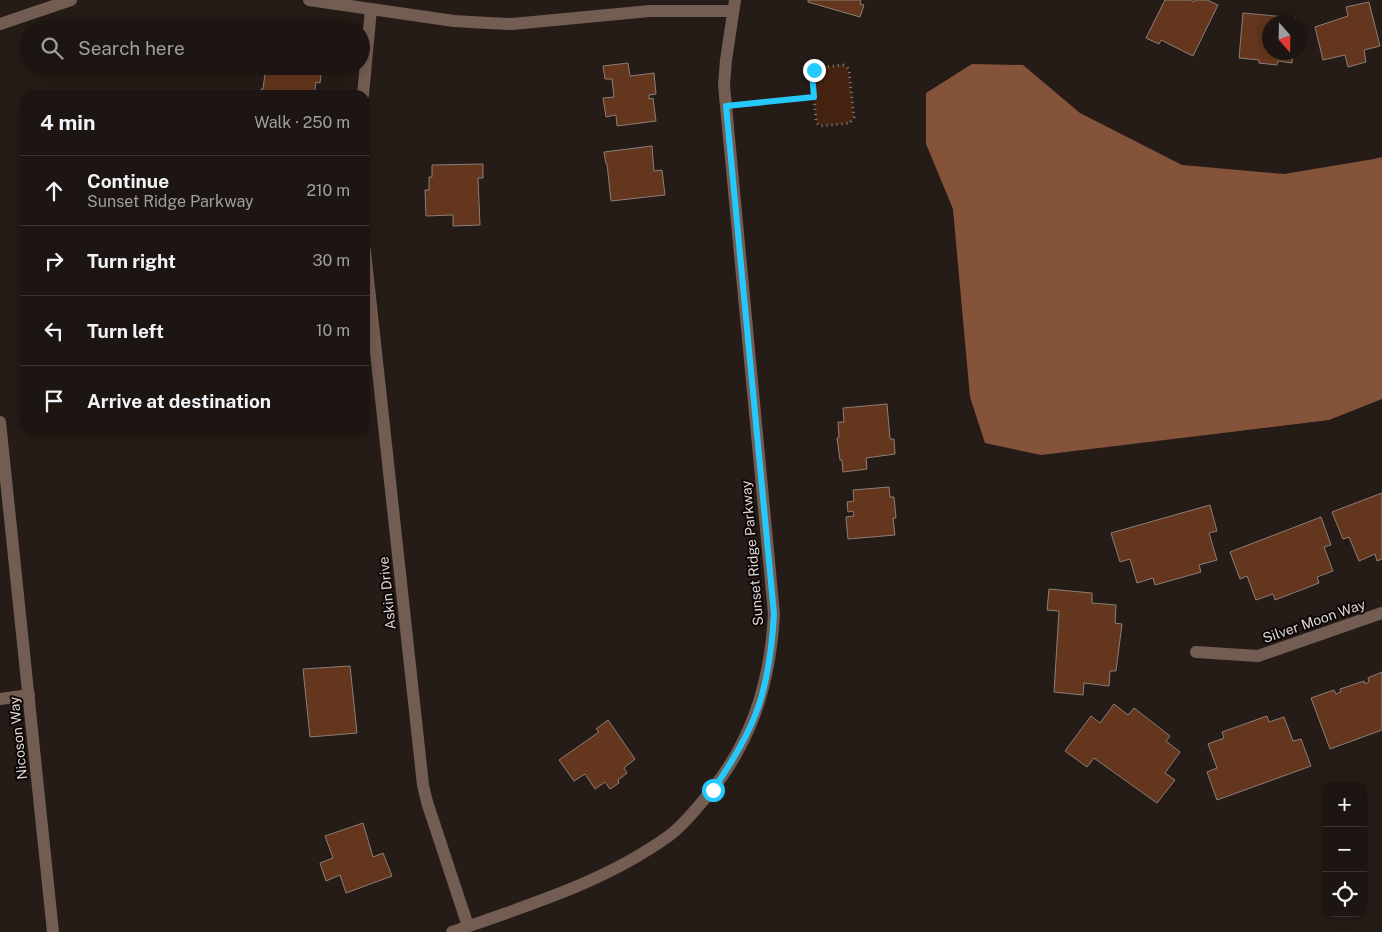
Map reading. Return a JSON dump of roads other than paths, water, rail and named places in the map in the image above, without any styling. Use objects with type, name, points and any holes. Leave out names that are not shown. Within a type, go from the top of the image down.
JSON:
[{"type":"street","points":[[0,24],[71,0]]},
{"type":"street","points":[[309,0],[454,21],[496,24],[734,6]]},
{"type":"street","name":"Sunset Ridge Parkway","points":[[452,932],[553,896],[636,856],[671,834],[713,790],[744,741],[757,712],[770,656],[774,614],[724,85],[734,6]]},
{"type":"street","points":[[370,20],[371,9]]},
{"type":"street","points":[[363,90],[365,75]]},
{"type":"street","name":"Askin Drive","points":[[370,297],[423,786],[468,926]]},
{"type":"street","name":"Nicoson Way","points":[[0,422],[54,932]]},
{"type":"street","name":"Silver Moon Way","points":[[1196,652],[1258,656],[1382,613]]},
{"type":"street","points":[[0,699],[29,696]]}]
